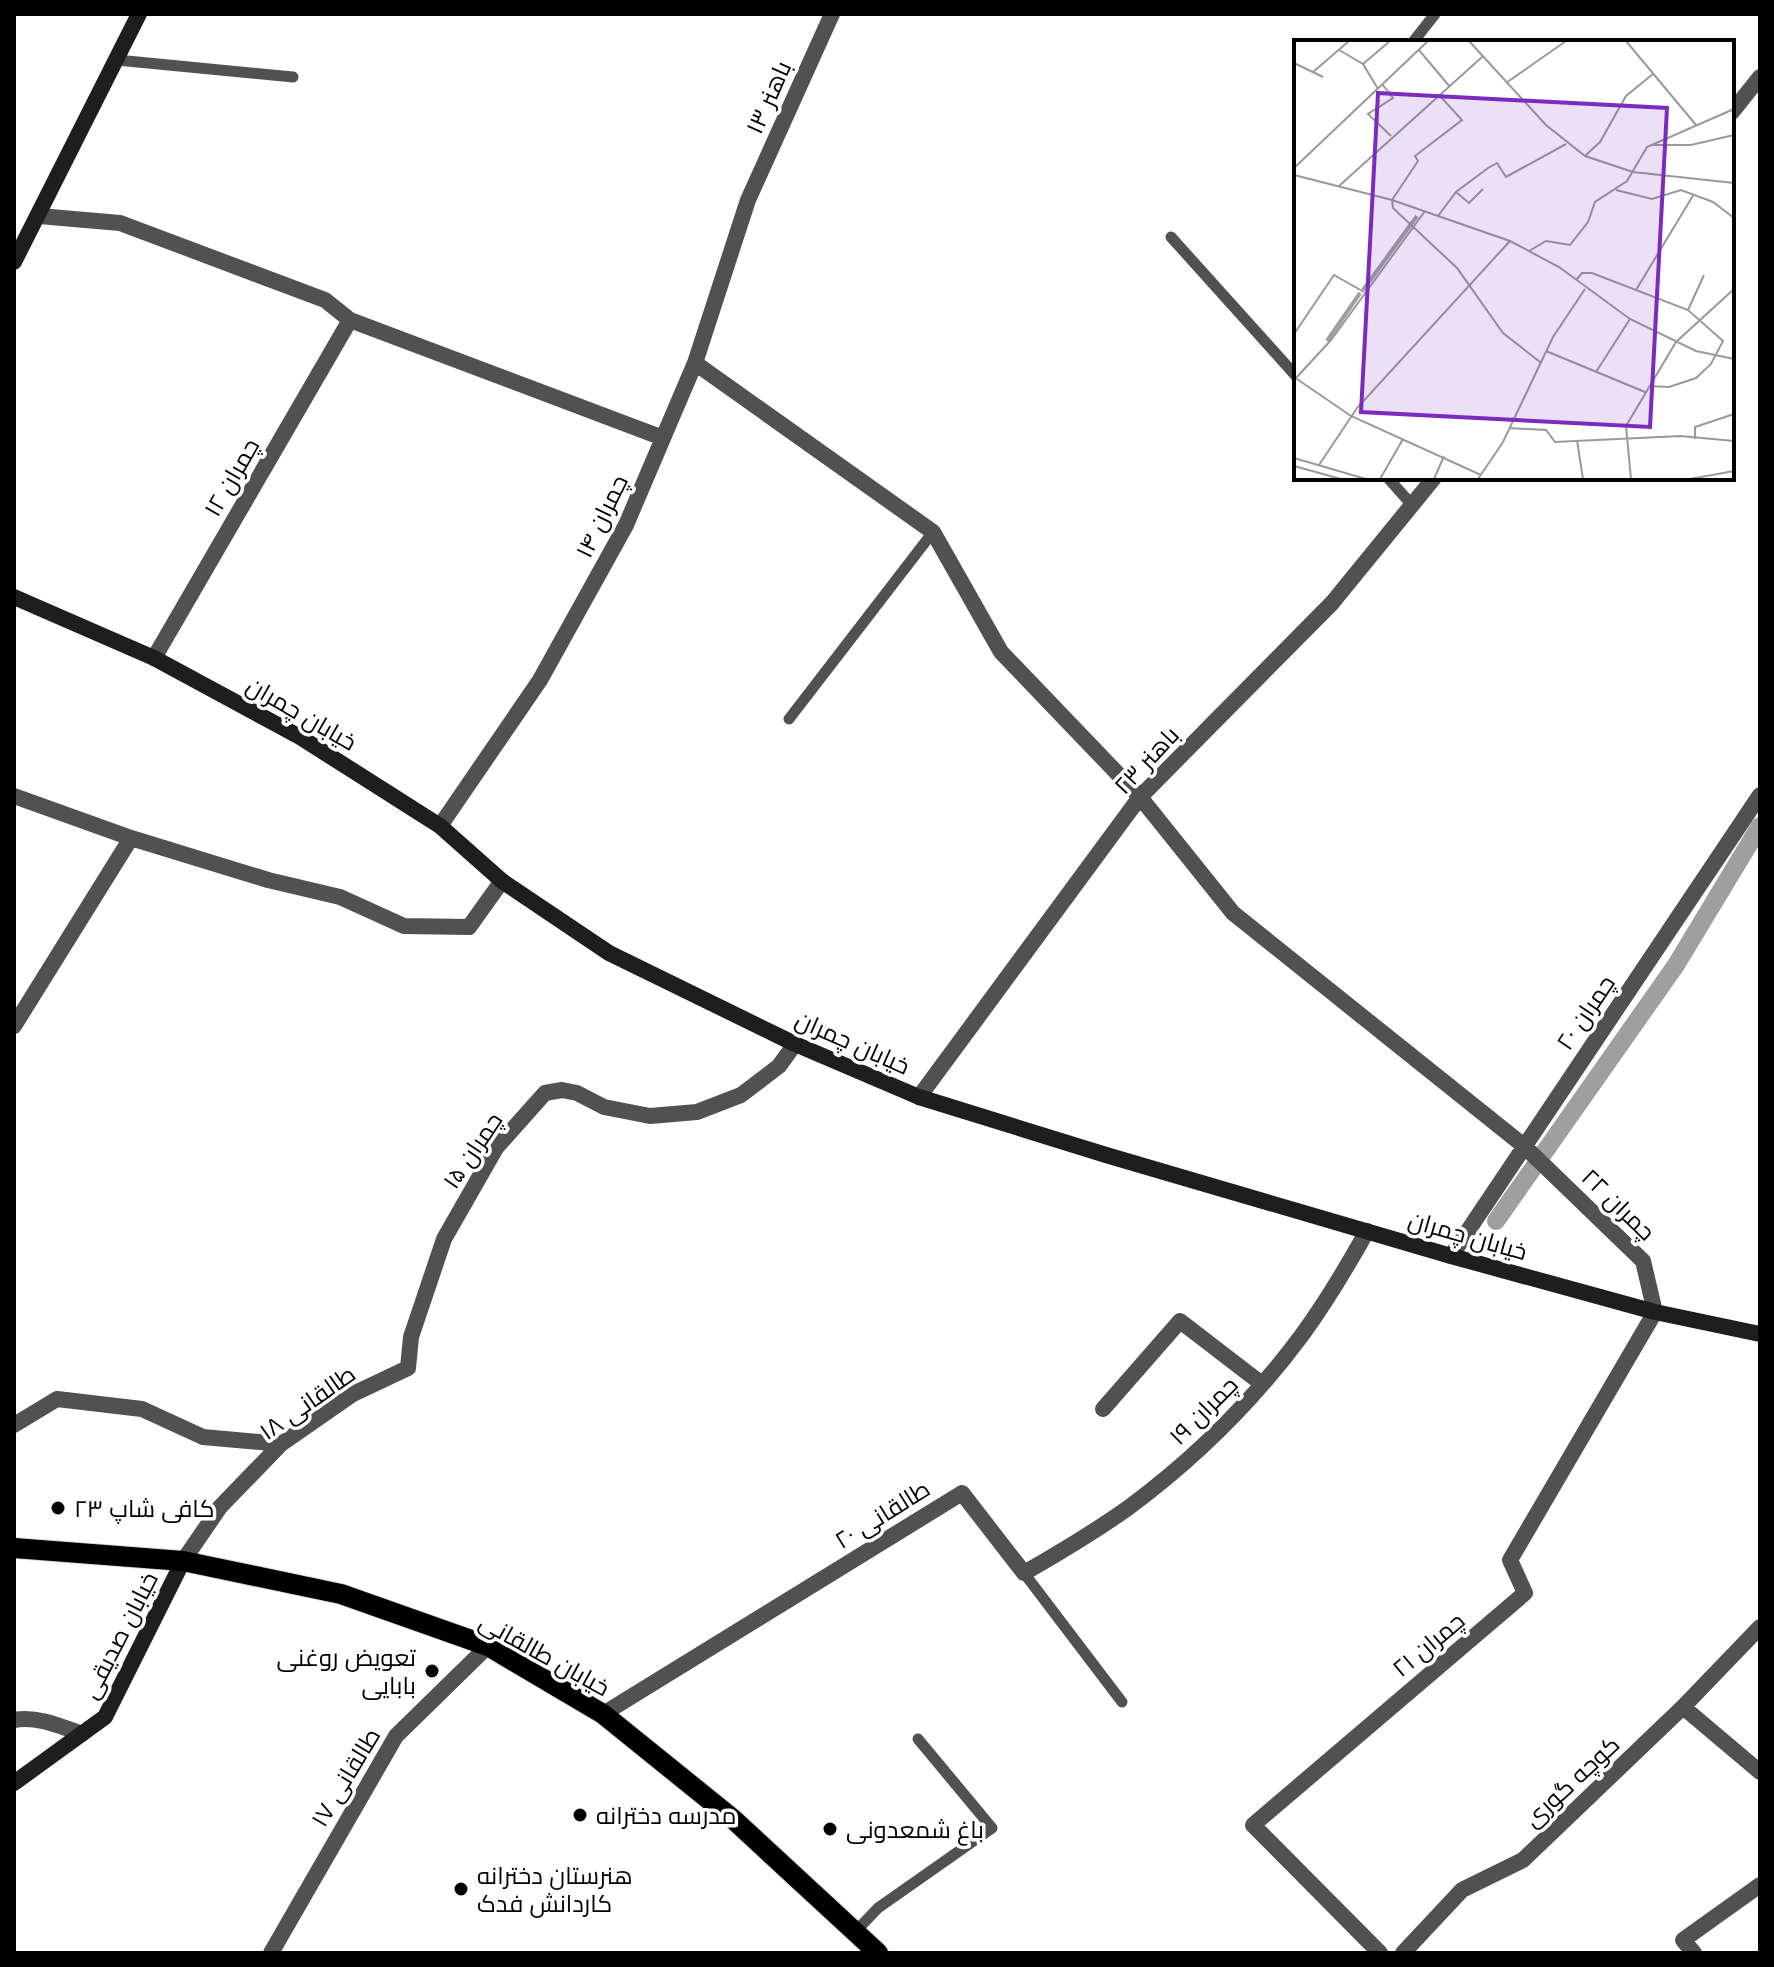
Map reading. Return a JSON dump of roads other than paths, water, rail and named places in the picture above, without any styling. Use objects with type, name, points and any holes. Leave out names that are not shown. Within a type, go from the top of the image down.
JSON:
[{"type":"main road","points":[[16,256],[139,14]]},
{"type":"main road","name":"خیابان چمران","points":[[14,597],[154,658],[300,737],[440,826],[502,881],[609,953],[795,1044],[919,1097],[1451,1256],[1655,1312],[1760,1334]]},
{"type":"main road","name":"خیابان طالقانی","points":[[14,1548],[183,1561],[341,1594],[488,1646],[603,1714],[733,1819],[878,1953]]},
{"type":"main road","name":"خیابان صدیقی","points":[[14,1783],[105,1717],[183,1561]]},
{"type":"street","name":"باهنر ۱۳","points":[[748,200],[832,14]]},
{"type":"street","points":[[1734,110],[1760,77]]},
{"type":"street","name":"چمران ۱۴","points":[[440,826],[540,680],[626,525],[695,363],[748,200]]},
{"type":"street","points":[[39,216],[120,223],[325,300],[350,320],[663,438]]},
{"type":"street","name":"چمران ۱۲","points":[[154,658],[350,320]]},
{"type":"street","points":[[695,363],[933,532]]},
{"type":"street","name":"باهنر ۲۳","points":[[919,1097],[1140,797],[1332,603],[1432,480]]},
{"type":"street","name":"چمران ۲۲","points":[[933,532],[1001,652],[1140,797],[1233,913],[1524,1146],[1643,1261],[1655,1312]]},
{"type":"street","name":"چمران ۲۰","points":[[1451,1256],[1760,795]]},
{"type":"street","points":[[14,796],[131,838],[268,880],[340,897],[404,926],[469,927],[502,881]]},
{"type":"street","points":[[14,1026],[131,838]]},
{"type":"street","name":"چمران ۱۵","points":[[408,1368],[411,1337],[444,1239],[496,1148],[545,1093],[562,1090],[577,1093],[604,1107],[650,1116],[697,1112],[741,1095],[779,1066],[795,1044]]},
{"type":"street","name":"چمران ۱۹","points":[[1024,1573],[1077,1543],[1127,1508],[1175,1470],[1220,1428],[1262,1384],[1301,1336],[1336,1285],[1367,1231]]},
{"type":"street","name":"چمران ۲۱","points":[[1380,1953],[1253,1825],[1525,1593],[1510,1560],[1655,1312]]},
{"type":"street","points":[[1103,1409],[1180,1321],[1262,1384]]},
{"type":"street","name":"طالقانی ۱۸","points":[[183,1561],[220,1507],[281,1444],[353,1394],[408,1368]]},
{"type":"street","points":[[14,1425],[57,1399],[142,1409],[203,1437],[281,1444]]},
{"type":"street","name":"طالقانی ۲۰","points":[[603,1714],[962,1493],[1024,1573]]},
{"type":"street","name":"کوچه گوری","points":[[1403,1953],[1462,1890],[1523,1860],[1683,1707],[1760,1627]]},
{"type":"street","name":"طالقانی ۱۷","points":[[271,1953],[396,1736],[488,1646]]},
{"type":"street","points":[[1683,1707],[1760,1772]]},
{"type":"street","points":[[14,1720],[26,1718],[52,1723],[82,1734]]},
{"type":"street","points":[[1694,1953],[1683,1940],[1760,1885]]},
{"type":"lane","points":[[1415,40],[1435,14]]},
{"type":"lane","points":[[117,60],[293,77]]},
{"type":"lane","points":[[1171,237],[1294,374]]},
{"type":"lane","points":[[1390,480],[1412,505]]},
{"type":"lane","points":[[789,719],[933,532]]},
{"type":"lane","name":"طالقانی ۲۰","points":[[1024,1573],[1122,1702]]},
{"type":"lane","points":[[856,1931],[878,1908],[992,1828],[918,1739]]},
{"type":"waterway","points":[[1496,1221],[1676,965],[1760,826]]},
{"type":"place","name":"کافی شاپ ۲۳","points":[[58,1508]]},
{"type":"place","name":"تعویض روغنی بابایی","points":[[432,1671]]},
{"type":"place","name":"مدرسه دخترانه","points":[[580,1815]]},
{"type":"place","name":"باغ شمعدونی","points":[[830,1829]]},
{"type":"place","name":"هنرستان دخترانه کاردانش فدک","points":[[461,1889]]}]
